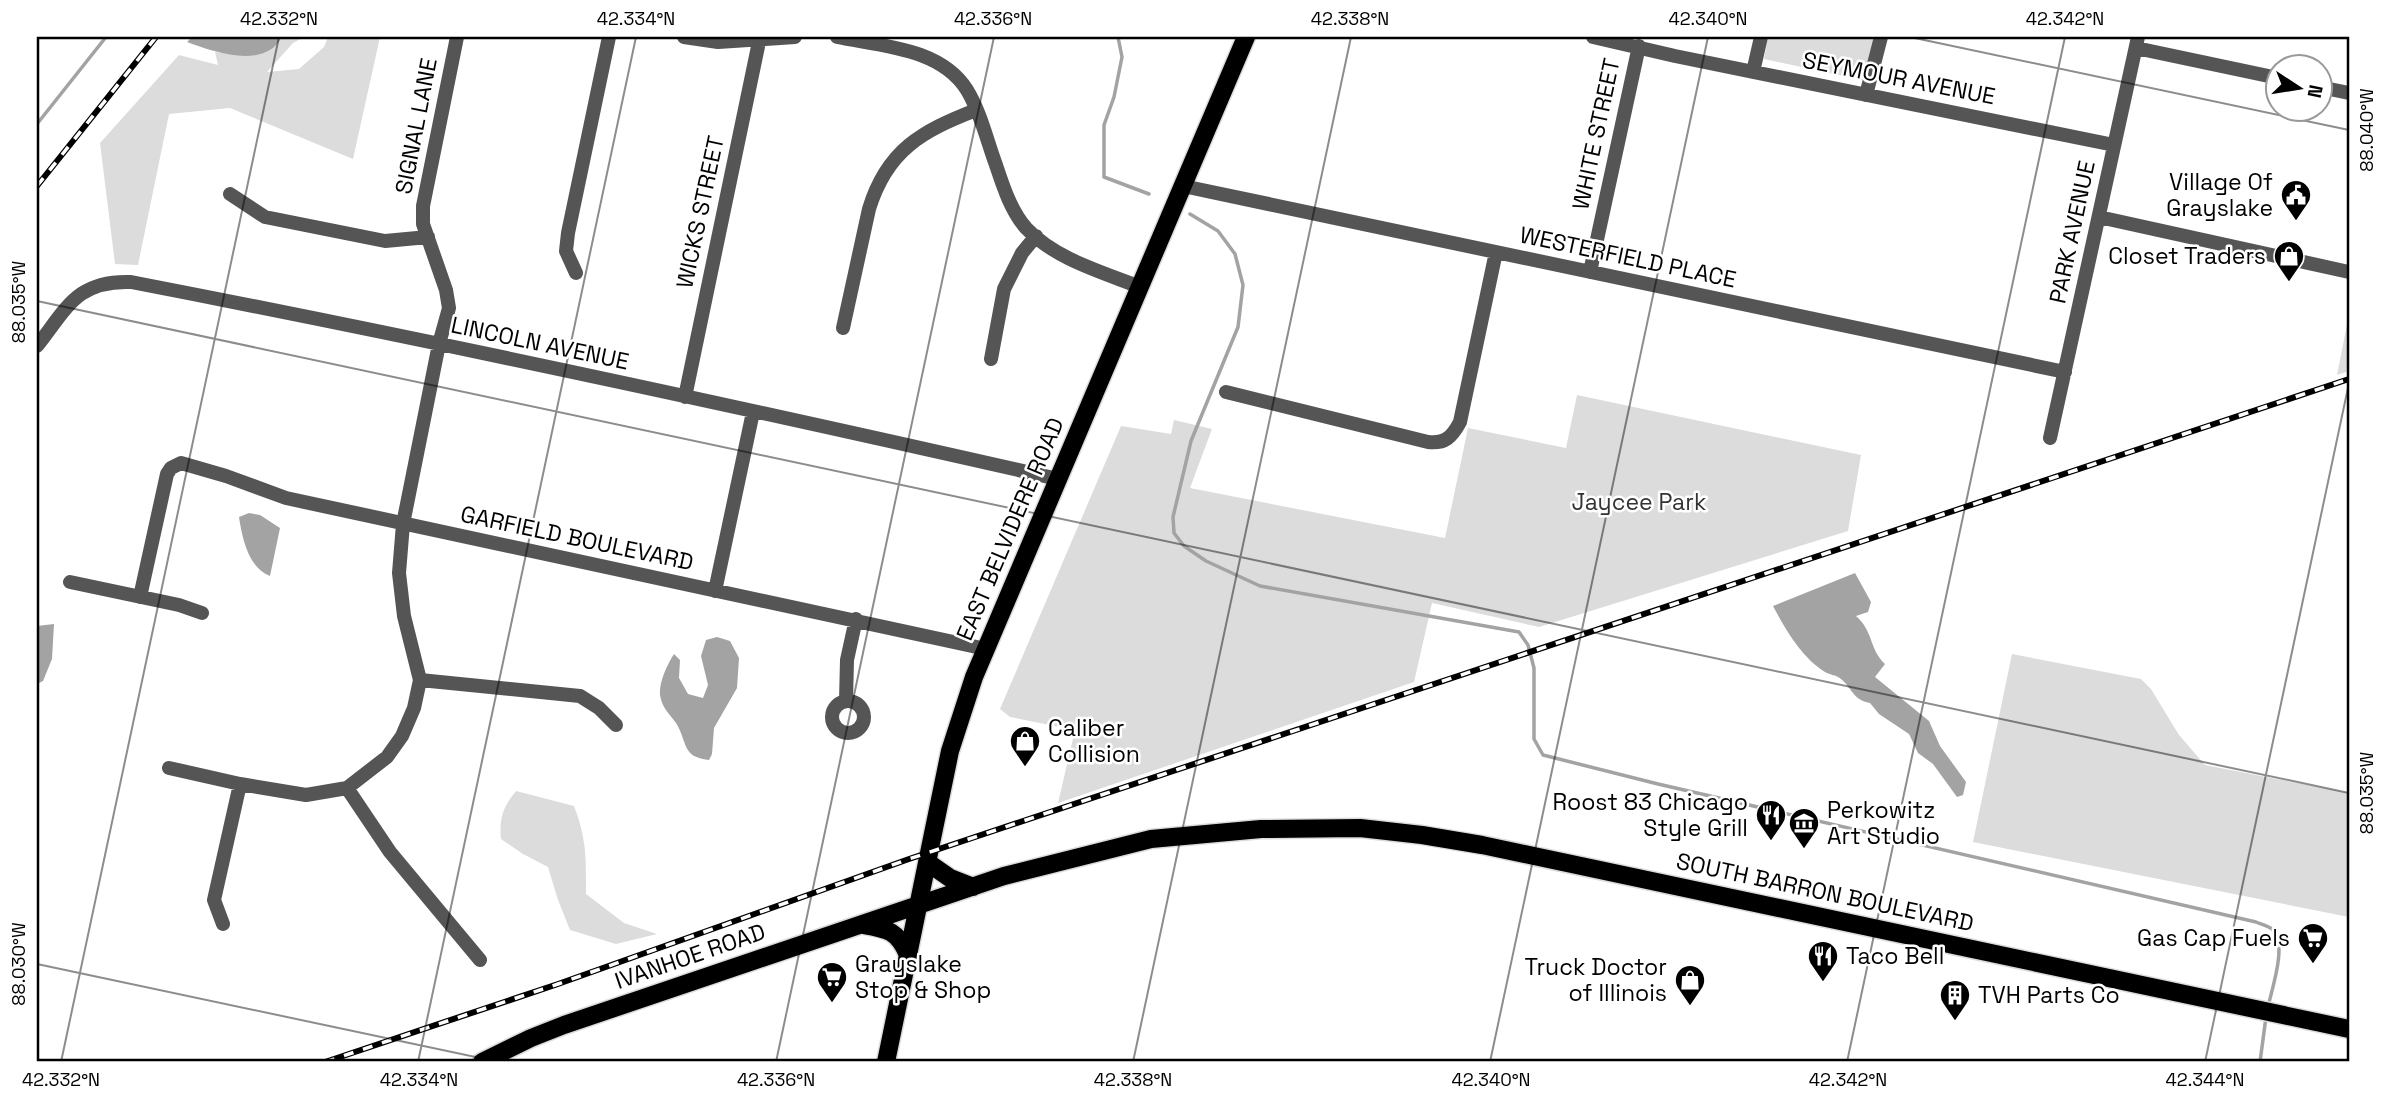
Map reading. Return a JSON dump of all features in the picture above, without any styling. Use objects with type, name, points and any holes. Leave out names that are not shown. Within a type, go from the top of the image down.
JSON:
[{"type":"main road","name":"EAST BELVIDERE ROAD","points":[[886,1062],[950,751],[974,677],[1246,37]]},
{"type":"main road","name":"SOUTH BARRON BOULEVARD","points":[[918,905],[1004,876],[1151,839],[1261,829],[1360,828],[1482,845],[2349,1029]]},
{"type":"main road","points":[[927,862],[950,878],[973,887]]},
{"type":"main road","name":"IVANHOE ROAD","points":[[482,1062],[546,1031],[918,905]]},
{"type":"main road","points":[[861,925],[889,930],[903,943],[908,955]]},
{"type":"street","name":"SIGNAL LANE","points":[[420,680],[404,616],[399,573],[402,524],[439,344],[449,308],[423,215],[425,186],[457,37]]},
{"type":"street","points":[[576,274],[566,251],[568,233],[609,37]]},
{"type":"street","points":[[684,37],[718,42],[795,37]]},
{"type":"street","points":[[837,37],[927,57],[946,67],[967,91],[1014,209],[1026,227],[1061,254],[1140,287]]},
{"type":"street","name":"SEYMOUR AVENUE","points":[[1593,37],[2115,145]]},
{"type":"street","points":[[1753,72],[1761,37]]},
{"type":"street","points":[[1866,94],[1881,37]]},
{"type":"street","name":"WICKS STREET","points":[[685,397],[760,38]]},
{"type":"street","points":[[2137,42],[2264,75]]},
{"type":"street","name":"PARK AVENUE","points":[[2050,438],[2137,42]]},
{"type":"street","name":"WHITE STREET","points":[[1590,272],[1639,46]]},
{"type":"street","points":[[843,328],[869,209],[884,173],[908,145],[921,135],[939,124],[976,110]]},
{"type":"street","name":"WESTERFIELD PLACE","points":[[1183,186],[2064,372]]},
{"type":"street","points":[[230,194],[265,217],[385,241],[428,237]]},
{"type":"street","points":[[2099,217],[2349,272]]},
{"type":"street","points":[[991,359],[1004,289],[1022,253],[1036,236]]},
{"type":"street","points":[[1226,392],[1428,442],[1448,440],[1460,422],[1496,252]]},
{"type":"street","name":"LINCOLN AVENUE","points":[[37,346],[74,299],[91,286],[110,281],[158,287],[358,326],[1058,479]]},
{"type":"street","points":[[715,591],[753,412]]},
{"type":"street","name":"GARFIELD BOULEVARD","points":[[140,597],[167,474],[175,465],[189,464],[286,498],[986,649]]},
{"type":"street","points":[[70,582],[179,605],[202,613]]},
{"type":"street","points":[[846,701],[847,660],[856,619]]},
{"type":"street","points":[[169,768],[306,795],[347,788],[387,757],[402,736],[414,708],[420,680],[580,696],[599,708],[616,725]]},
{"type":"street","points":[[223,924],[214,900],[240,784]]},
{"type":"street","points":[[347,788],[390,852],[480,960]]},
{"type":"green space","points":[[282,37],[304,37],[293,43],[267,72],[299,69],[324,47],[328,37],[380,37],[353,159],[230,108],[169,114],[138,265],[115,264],[100,143],[179,55],[218,65],[215,52],[253,55],[269,50]]},
{"type":"green space","points":[[1768,37],[1876,37],[1867,81],[1764,59]]},
{"type":"green space","points":[[2349,314],[2349,371],[2337,375]]},
{"type":"green space","name":"Jaycee Park","points":[[1577,395],[1861,455],[1848,531],[1539,627],[1432,603],[1414,682],[1058,803],[1075,730],[1010,717],[1000,709],[1121,426],[1171,434],[1174,420],[1212,429],[1190,488],[1445,538],[1468,428],[1566,448]]},
{"type":"green space","points":[[2012,654],[2141,679],[2151,689],[2179,735],[2205,765],[2349,793],[2349,917],[1973,842]]},
{"type":"green space","points":[[516,791],[574,806],[584,840],[586,894],[624,923],[657,934],[616,944],[570,930],[548,867],[501,839],[503,813]]},
{"type":"shaded area","points":[[192,37],[282,37],[274,47],[263,53],[238,56],[187,42]]},
{"type":"shaded area","points":[[249,513],[260,515],[280,528],[270,576],[256,566],[244,542],[239,517]]},
{"type":"shaded area","points":[[1855,573],[1871,602],[1868,612],[1856,616],[1866,628],[1876,652],[1885,664],[1875,677],[1929,721],[1940,746],[1966,782],[1963,795],[1957,797],[1933,764],[1918,753],[1909,734],[1879,714],[1870,703],[1856,696],[1845,682],[1825,672],[1809,659],[1773,606]]},
{"type":"shaded area","points":[[54,624],[52,659],[43,681],[37,684],[37,626]]},
{"type":"shaded area","points":[[717,637],[730,641],[739,658],[737,688],[714,728],[709,760],[694,756],[686,748],[680,730],[662,703],[660,690],[674,654],[680,660],[679,678],[688,694],[703,698],[708,685],[701,656],[706,640]]},
{"type":"waterway","points":[[37,124],[106,37]]},
{"type":"waterway","points":[[1118,37],[1122,57],[1114,97],[1104,125],[1104,177],[1149,194]]},
{"type":"waterway","points":[[1190,214],[1218,231],[1235,254],[1243,285],[1238,327],[1191,441],[1173,517],[1174,533],[1184,546],[1206,561],[1260,586],[1519,632],[1528,645],[1534,668],[1534,739],[1543,755],[2266,926],[2272,929],[2279,944],[2278,966],[2268,1007]]},
{"type":"waterway","points":[[2260,1062],[2266,1017]]},
{"type":"railway","points":[[37,186],[156,37]]},
{"type":"railway","points":[[325,1062],[558,984],[909,859],[2349,379]]},
{"type":"place","name":"Village Of Grayslake","points":[[2296,222]]},
{"type":"place","name":"Closet Traders","points":[[2289,283]]},
{"type":"place","name":"Caliber Collision","points":[[1025,768]]},
{"type":"place","name":"Roost 83 Chicago Style Grill","points":[[1771,842]]},
{"type":"place","name":"Perkowitz Art Studio","points":[[1804,850]]},
{"type":"place","name":"Gas Cap Fuels","points":[[2313,965]]},
{"type":"place","name":"Taco Bell","points":[[1823,983]]},
{"type":"place","name":"Grayslake Stop & Shop","points":[[832,1004]]},
{"type":"place","name":"Truck Doctor of Illinois","points":[[1690,1007]]},
{"type":"place","name":"TVH Parts Co","points":[[1955,1022]]}]
